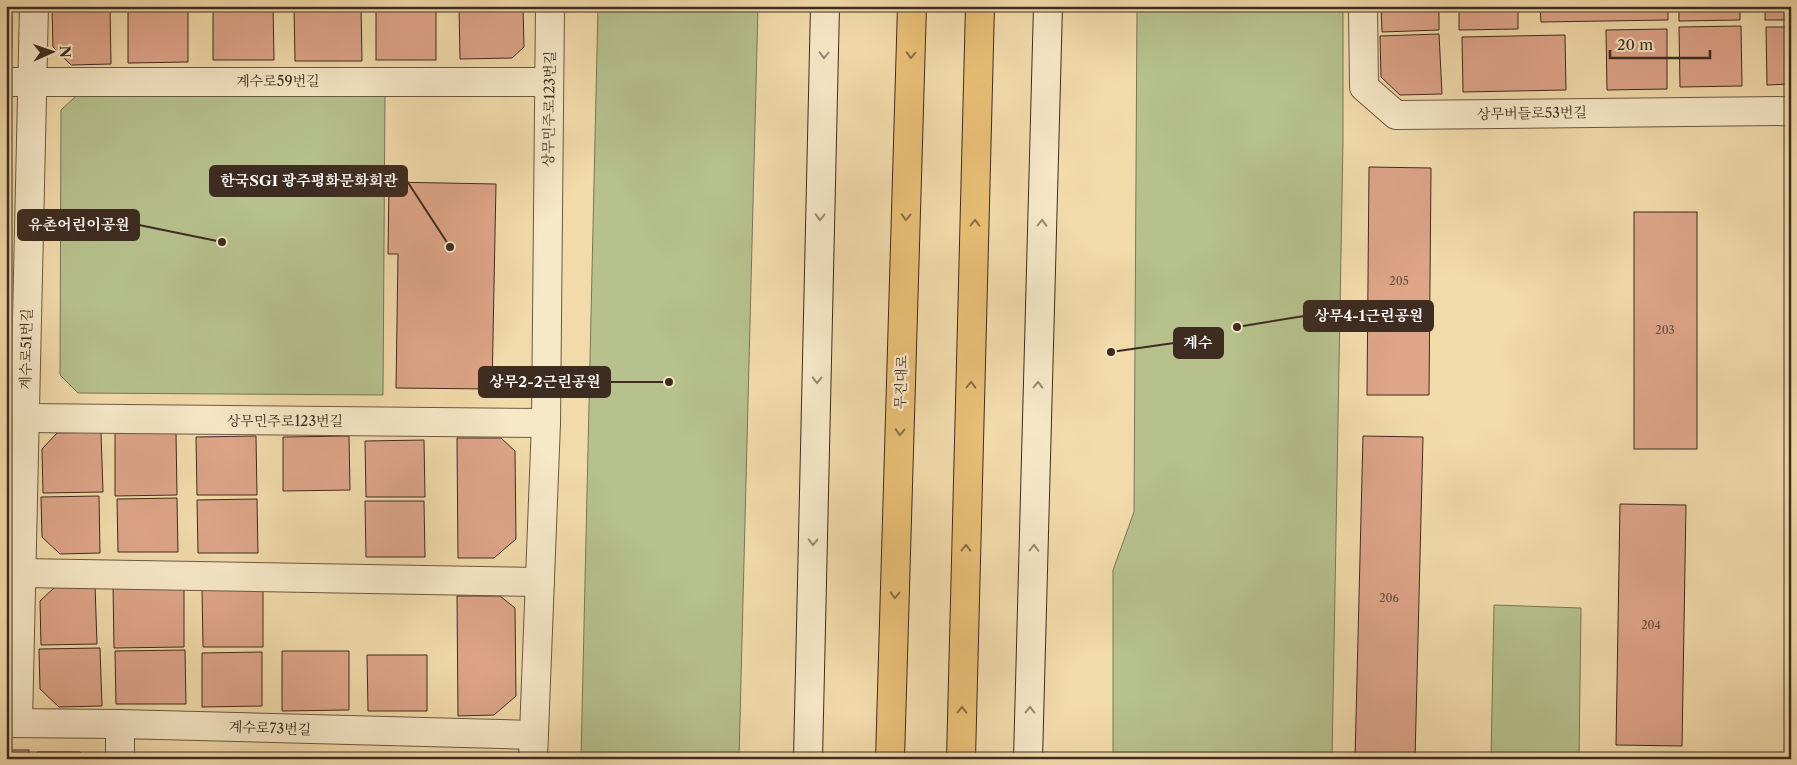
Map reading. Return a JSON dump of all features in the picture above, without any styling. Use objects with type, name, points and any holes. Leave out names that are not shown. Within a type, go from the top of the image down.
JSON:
[{"type":"highway","name":"무진대로","points":[[890,759],[912,6]]},
{"type":"highway","points":[[961,759],[980,6]]},
{"type":"street","name":"계수로51번길","points":[[12,723],[21,573],[25,418],[19,82],[34,6]]},
{"type":"street","name":"상무민주로123번길","points":[[533,747],[546,423],[550,6]]},
{"type":"street","points":[[808,759],[825,6]]},
{"type":"street","points":[[1028,759],[1048,6]]},
{"type":"street","name":"상무버들로53번길","points":[[1363,6],[1364,87],[1396,115],[1791,111]]},
{"type":"street","name":"계수로59번길","points":[[19,82],[549,82]]},
{"type":"street","name":"상무민주로123번길","points":[[25,418],[546,423]]},
{"type":"street","points":[[21,573],[540,582]]},
{"type":"street","name":"계수로73번길","points":[[12,723],[120,724],[533,747]]},
{"type":"street","points":[[120,724],[120,759]]},
{"type":"green space","points":[[598,6],[758,6],[739,759],[581,759]]},
{"type":"green space","points":[[1137,6],[1343,6],[1343,141],[1332,759],[1113,759],[1113,570],[1134,512]]},
{"type":"green space","points":[[76,96],[385,96],[383,395],[78,393],[60,375],[61,110]]},
{"type":"green space","points":[[1494,605],[1581,608],[1579,759],[1491,759]]},
{"type":"building","points":[[273,6],[274,60],[213,60],[213,7]]},
{"type":"building","points":[[294,6],[361,6],[362,61],[295,61]]},
{"type":"building","points":[[459,6],[523,6],[524,47],[512,58],[460,59]]},
{"type":"building","points":[[1381,6],[1439,6],[1439,30],[1382,32]]},
{"type":"building","points":[[1459,6],[1518,6],[1518,29],[1459,30]]},
{"type":"building","points":[[1540,6],[1668,6],[1668,20],[1541,22]]},
{"type":"building","points":[[1679,6],[1740,6],[1740,20],[1679,21]]},
{"type":"building","points":[[1765,6],[1791,6],[1791,20],[1765,20]]},
{"type":"building","points":[[110,7],[111,64],[71,65],[53,47],[52,8]]},
{"type":"building","points":[[376,7],[436,7],[436,60],[376,60]]},
{"type":"building","points":[[188,9],[188,62],[128,63],[128,10]]},
{"type":"building","points":[[6,14],[12,15],[12,48],[6,52]]},
{"type":"building","points":[[1741,26],[1742,86],[1680,87],[1679,27]]},
{"type":"building","points":[[1766,27],[1791,27],[1791,84],[1767,85]]},
{"type":"building","points":[[1667,29],[1667,89],[1607,90],[1606,30]]},
{"type":"building","points":[[1439,34],[1442,94],[1400,95],[1381,77],[1380,36]]},
{"type":"building","points":[[1565,35],[1566,90],[1463,92],[1462,37]]},
{"type":"building","points":[[1369,167],[1431,168],[1429,395],[1367,395]]},
{"type":"building","points":[[389,182],[496,184],[492,389],[396,388],[398,254],[388,254]]},
{"type":"building","points":[[1634,212],[1697,212],[1697,449],[1634,449]]},
{"type":"building","points":[[101,432],[103,492],[43,493],[42,449],[57,433]]},
{"type":"building","points":[[176,432],[177,495],[115,496],[115,433]]},
{"type":"building","points":[[256,436],[257,495],[197,495],[196,437]]},
{"type":"building","points":[[349,436],[350,490],[283,491],[283,437]]},
{"type":"building","points":[[1363,436],[1423,437],[1415,759],[1355,759]]},
{"type":"building","points":[[457,438],[501,438],[515,451],[516,539],[494,558],[458,558]]},
{"type":"building","points":[[424,440],[425,497],[366,497],[365,441]]},
{"type":"building","points":[[99,496],[100,553],[60,554],[42,537],[41,497]]},
{"type":"building","points":[[177,498],[178,552],[118,552],[117,499]]},
{"type":"building","points":[[257,499],[258,553],[198,553],[197,500]]},
{"type":"building","points":[[365,501],[424,501],[425,557],[366,557]]},
{"type":"building","points":[[1620,504],[1686,505],[1682,746],[1616,745]]},
{"type":"building","points":[[184,584],[184,647],[114,648],[113,585]]},
{"type":"building","points":[[95,585],[97,644],[41,645],[40,601],[56,586]]},
{"type":"building","points":[[202,588],[263,588],[263,647],[203,647]]},
{"type":"building","points":[[457,596],[500,596],[515,608],[516,696],[494,715],[458,716]]},
{"type":"building","points":[[100,648],[102,706],[59,707],[40,689],[39,649]]},
{"type":"building","points":[[185,650],[186,704],[116,704],[115,651]]},
{"type":"building","points":[[282,651],[349,651],[349,710],[282,711]]},
{"type":"building","points":[[262,652],[262,706],[202,707],[202,653]]},
{"type":"building","points":[[367,655],[427,655],[427,711],[368,711]]},
{"type":"building","points":[[6,750],[29,750],[29,759],[6,759]]},
{"type":"building","points":[[37,752],[80,752],[86,759],[38,759]]},
{"type":"building","points":[[230,755],[284,755],[284,759],[230,759]]},
{"type":"building","points":[[161,757],[194,757],[194,759],[160,759]]},
{"type":"building","points":[[345,758],[345,759],[294,759]]},
{"type":"place","name":"유촌어린이공원","points":[[222,242]]},
{"type":"place","name":"한국SGI 광주평화문화회관","points":[[450,247]]},
{"type":"place","name":"상무4-1근린공원","points":[[1237,327]]},
{"type":"place","name":"계수","points":[[1111,352]]},
{"type":"place","name":"상무2-2근린공원","points":[[669,382]]}]
